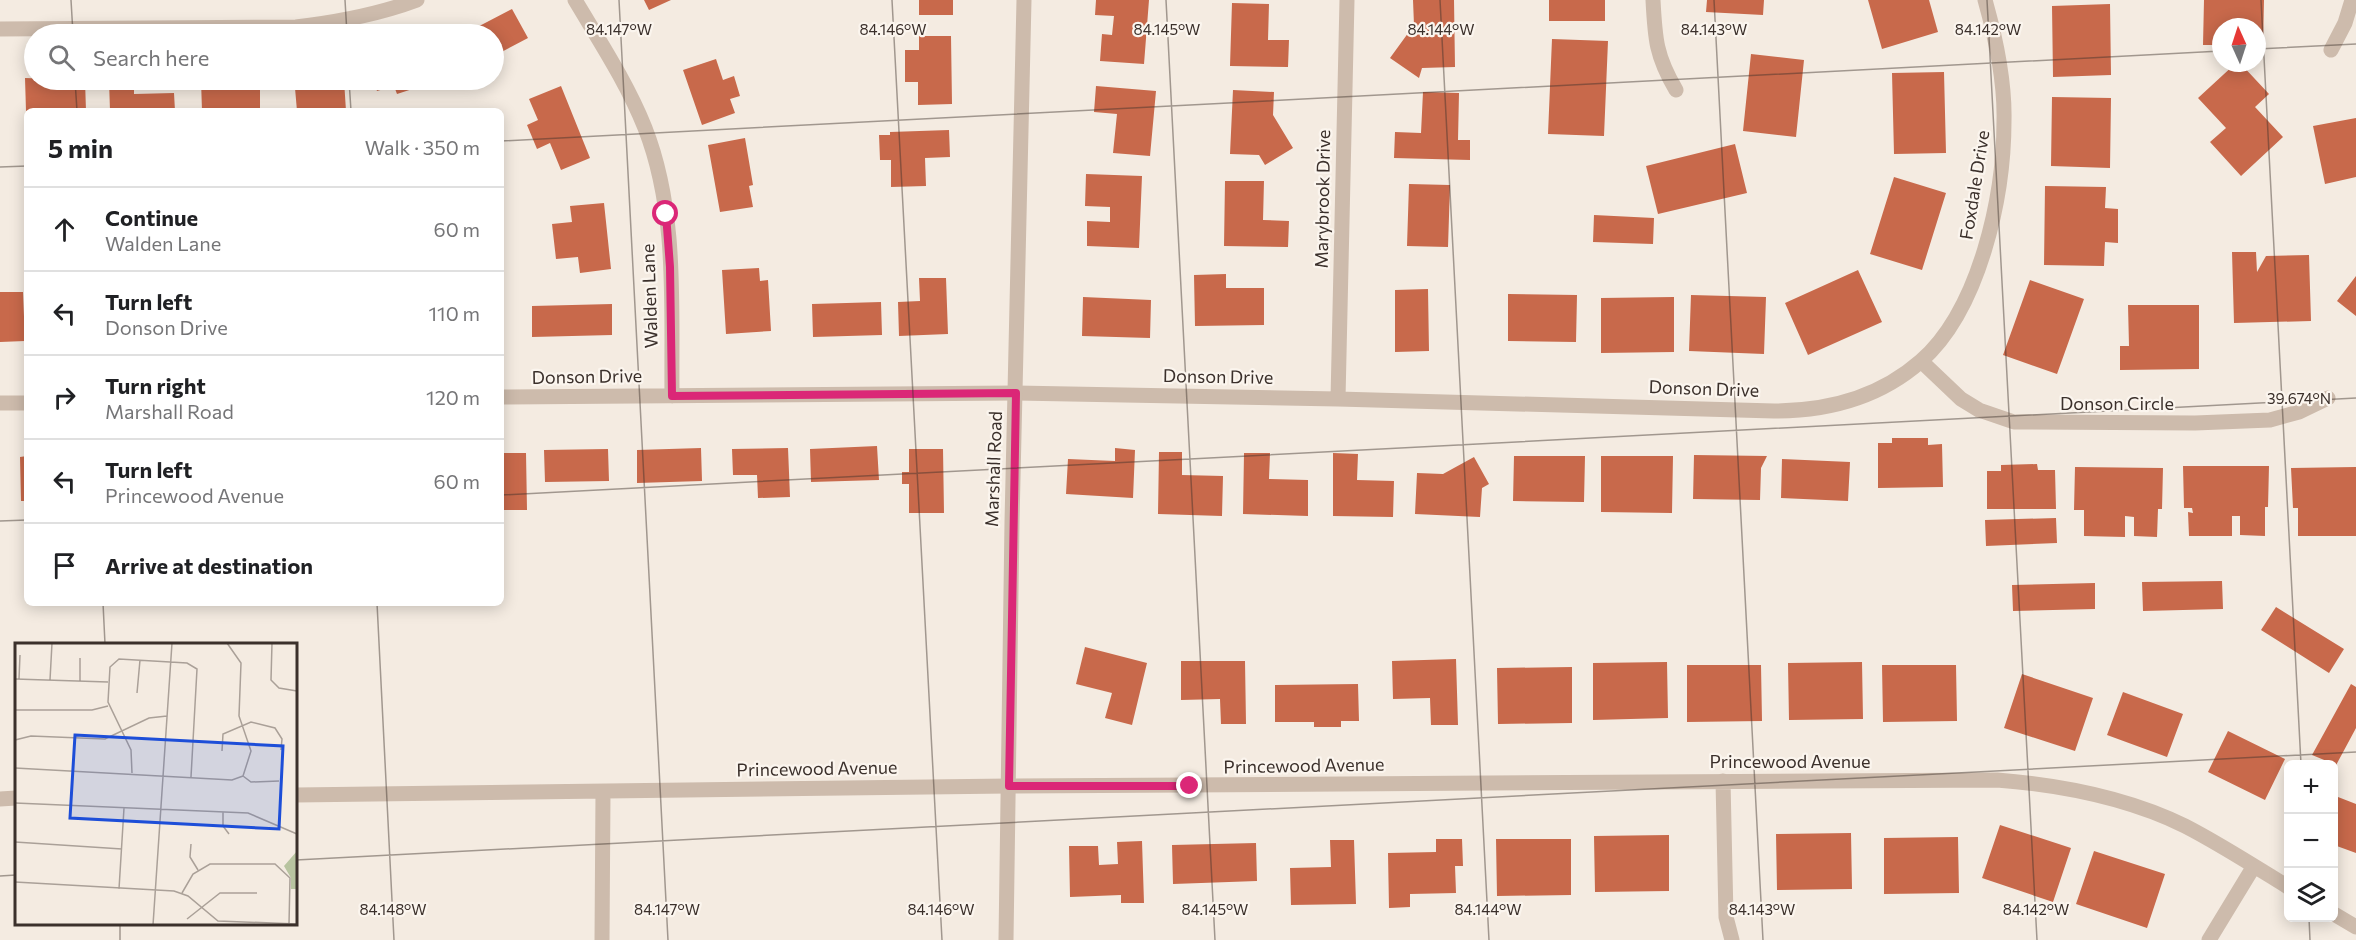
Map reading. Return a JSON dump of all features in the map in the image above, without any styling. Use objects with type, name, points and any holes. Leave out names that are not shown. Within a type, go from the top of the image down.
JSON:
[{"type":"street","points":[[320,24],[387,11],[417,0]]},
{"type":"street","name":"Walden Lane","points":[[574,0],[624,82],[645,130],[658,169],[666,214],[670,267],[672,396]]},
{"type":"street","name":"Marshall Road","points":[[1006,940],[1024,0]]},
{"type":"street","name":"Marybrook Drive","points":[[1338,399],[1347,0]]},
{"type":"street","points":[[1653,0],[1656,45],[1662,67],[1676,90]]},
{"type":"street","name":"Foxdale Drive","points":[[1921,361],[1943,337],[1967,294],[1981,262],[1993,218],[2001,167],[2004,121],[2002,76],[1994,30],[1985,0]]},
{"type":"street","points":[[2331,50],[2345,23],[2352,0]]},
{"type":"street","points":[[0,29],[24,29]]},
{"type":"street","name":"Donson Drive","points":[[504,397],[1016,393],[1802,411],[1833,407],[1859,398],[1892,382],[1921,361]]},
{"type":"street","name":"Donson Circle","points":[[1921,361],[1961,399],[1979,410],[2014,422],[2195,423],[2270,420],[2299,412],[2328,398]]},
{"type":"street","points":[[0,403],[24,403]]},
{"type":"street","name":"Princewood Avenue","points":[[297,795],[1009,786],[1997,780],[2040,783],[2083,791],[2140,807],[2184,826],[2284,884]]},
{"type":"street","points":[[1723,782],[1726,917],[1732,940]]},
{"type":"street","points":[[602,940],[603,792]]},
{"type":"street","points":[[0,799],[15,798]]},
{"type":"street","points":[[2209,940],[2254,866]]},
{"type":"street","points":[[2338,916],[2356,927]]},
{"type":"building","points":[[644,0],[671,0],[649,10]]},
{"type":"building","points":[[919,0],[953,0],[953,15],[919,15]]},
{"type":"building","points":[[1096,0],[1149,0],[1144,64],[1100,61],[1102,34],[1112,35],[1114,16],[1095,15]]},
{"type":"building","points":[[1413,0],[1454,0],[1455,67],[1422,68],[1419,78],[1390,58],[1414,25]]},
{"type":"building","points":[[1549,0],[1605,0],[1605,21],[1549,21]]},
{"type":"building","points":[[1707,0],[1764,0],[1763,15],[1706,12]]},
{"type":"building","points":[[1868,0],[1929,0],[1938,32],[1882,49]]},
{"type":"building","points":[[2204,0],[2264,0],[2264,18],[2212,18],[2212,45],[2203,45]]},
{"type":"building","points":[[1232,3],[1269,4],[1268,40],[1289,40],[1288,67],[1230,66]]},
{"type":"building","points":[[2110,4],[2111,75],[2053,77],[2052,6]]},
{"type":"building","points":[[512,9],[528,38],[504,51],[504,24],[483,24]]},
{"type":"building","points":[[919,36],[951,36],[952,104],[918,105],[918,82],[905,82],[905,50],[919,50]]},
{"type":"building","points":[[1552,39],[1608,41],[1604,136],[1548,134]]},
{"type":"building","points":[[1751,54],[1804,60],[1796,137],[1743,131]]},
{"type":"building","points":[[716,59],[723,80],[734,76],[740,96],[730,99],[735,113],[702,125],[683,70]]},
{"type":"building","points":[[1944,72],[1946,153],[1894,154],[1892,73]]},
{"type":"building","points":[[2226,72],[2248,72],[2269,94],[2255,107],[2283,137],[2241,176],[2210,142],[2226,128],[2198,98]]},
{"type":"building","points":[[561,86],[590,158],[561,170],[550,143],[537,149],[527,125],[538,120],[529,99]]},
{"type":"building","points":[[1096,86],[1156,91],[1150,156],[1113,153],[1117,114],[1094,112]]},
{"type":"building","points":[[25,90],[85,90],[86,108],[26,108]]},
{"type":"building","points":[[109,90],[134,90],[134,94],[174,93],[175,108],[110,108]]},
{"type":"building","points":[[201,90],[260,90],[260,108],[202,108]]},
{"type":"building","points":[[295,90],[345,90],[346,108],[297,108]]},
{"type":"building","points":[[396,90],[409,90],[397,94]]},
{"type":"building","points":[[1233,90],[1274,92],[1273,115],[1293,148],[1265,165],[1259,155],[1230,154]]},
{"type":"building","points":[[1423,92],[1459,93],[1458,140],[1470,140],[1470,160],[1394,158],[1395,132],[1421,133]]},
{"type":"building","points":[[2052,97],[2111,98],[2110,168],[2051,166]]},
{"type":"building","points":[[2356,118],[2356,177],[2325,184],[2313,126]]},
{"type":"building","points":[[949,130],[950,157],[925,158],[926,186],[891,187],[891,160],[880,160],[879,135],[890,135],[890,132]]},
{"type":"building","points":[[745,138],[753,185],[749,186],[753,207],[720,212],[708,145]]},
{"type":"building","points":[[1735,144],[1747,193],[1658,214],[1646,166]]},
{"type":"building","points":[[1086,174],[1142,176],[1139,248],[1087,246],[1087,221],[1110,222],[1110,207],[1085,206]]},
{"type":"building","points":[[1894,177],[1946,193],[1922,270],[1870,254]]},
{"type":"building","points":[[1225,181],[1264,181],[1263,220],[1289,221],[1288,247],[1224,246]]},
{"type":"building","points":[[1409,184],[1450,185],[1448,247],[1407,246]]},
{"type":"building","points":[[2045,186],[2106,187],[2105,208],[2118,209],[2118,243],[2105,242],[2104,266],[2044,265]]},
{"type":"building","points":[[604,203],[611,269],[580,273],[578,257],[556,259],[552,224],[572,222],[570,206]]},
{"type":"building","points":[[1594,215],[1654,218],[1653,244],[1593,242]]},
{"type":"building","points":[[2232,252],[2256,252],[2257,272],[2266,256],[2309,255],[2311,321],[2234,323]]},
{"type":"building","points":[[759,268],[760,281],[768,280],[771,331],[726,334],[722,270]]},
{"type":"building","points":[[1858,270],[1882,322],[1808,355],[1785,303]]},
{"type":"building","points":[[1226,274],[1226,288],[1264,288],[1264,325],[1195,326],[1194,275]]},
{"type":"building","points":[[2356,276],[2356,316],[2337,301]]},
{"type":"building","points":[[919,278],[946,278],[948,334],[899,336],[898,302],[920,301]]},
{"type":"building","points":[[2030,280],[2084,299],[2057,374],[2003,355]]},
{"type":"building","points":[[1428,289],[1429,351],[1395,352],[1395,290]]},
{"type":"building","points":[[0,292],[23,292],[24,341],[0,342]]},
{"type":"building","points":[[1508,294],[1577,295],[1576,342],[1508,341]]},
{"type":"building","points":[[1691,295],[1766,297],[1764,354],[1689,351]]},
{"type":"building","points":[[1083,297],[1151,300],[1150,338],[1082,336]]},
{"type":"building","points":[[1674,297],[1674,352],[1601,353],[1601,298]]},
{"type":"building","points":[[881,302],[882,335],[813,337],[812,304]]},
{"type":"building","points":[[612,304],[612,335],[532,337],[532,306]]},
{"type":"building","points":[[2128,305],[2199,305],[2199,369],[2120,370],[2120,346],[2129,346]]},
{"type":"building","points":[[1892,438],[1928,438],[1928,445],[1942,444],[1943,487],[1878,488],[1878,443],[1892,443]]},
{"type":"building","points":[[877,446],[879,480],[811,482],[810,449]]},
{"type":"building","points":[[701,448],[702,481],[637,483],[637,450]]},
{"type":"building","points":[[788,448],[790,497],[758,498],[757,475],[733,475],[732,449]]},
{"type":"building","points":[[1115,448],[1135,450],[1133,498],[1066,494],[1068,459],[1115,461]]},
{"type":"building","points":[[608,449],[609,481],[545,482],[544,450]]},
{"type":"building","points":[[909,449],[943,449],[944,513],[909,513],[909,484],[902,484],[902,472],[909,472]]},
{"type":"building","points":[[1159,452],[1182,452],[1182,475],[1223,476],[1222,516],[1158,514]]},
{"type":"building","points":[[504,453],[526,453],[527,510],[504,510]]},
{"type":"building","points":[[1244,453],[1270,453],[1269,479],[1308,480],[1308,516],[1243,514]]},
{"type":"building","points":[[1333,453],[1358,454],[1357,480],[1394,481],[1393,517],[1333,516]]},
{"type":"building","points":[[1694,455],[1767,456],[1761,468],[1760,500],[1693,499]]},
{"type":"building","points":[[24,456],[24,501],[21,501],[20,457]]},
{"type":"building","points":[[1514,456],[1585,456],[1584,502],[1513,501]]},
{"type":"building","points":[[1601,456],[1673,456],[1672,513],[1601,512]]},
{"type":"building","points":[[1474,457],[1489,484],[1482,488],[1480,517],[1415,514],[1417,473],[1443,474]]},
{"type":"building","points":[[1782,459],[1850,462],[1848,501],[1781,498]]},
{"type":"building","points":[[2037,464],[2038,470],[2055,470],[2056,509],[1987,509],[1987,471],[2001,471],[2001,465]]},
{"type":"building","points":[[2183,466],[2269,466],[2265,536],[2240,535],[2240,516],[2232,516],[2232,536],[2189,536],[2188,512],[2193,513],[2192,508],[2184,508]]},
{"type":"building","points":[[2075,467],[2163,468],[2162,509],[2158,509],[2157,537],[2134,536],[2134,517],[2125,516],[2125,537],[2084,536],[2084,510],[2074,510]]},
{"type":"building","points":[[2356,467],[2356,536],[2298,536],[2298,508],[2293,508],[2291,468]]},
{"type":"building","points":[[2056,518],[2057,543],[1986,546],[1985,520]]},
{"type":"building","points":[[2222,581],[2223,609],[2143,611],[2142,582]]},
{"type":"building","points":[[2095,583],[2095,609],[2013,611],[2012,585]]},
{"type":"building","points":[[2276,607],[2344,649],[2329,673],[2261,630]]},
{"type":"building","points":[[1085,647],[1147,663],[1132,725],[1105,718],[1112,693],[1076,684]]},
{"type":"building","points":[[1456,659],[1458,725],[1431,725],[1430,698],[1393,699],[1392,661]]},
{"type":"building","points":[[1181,661],[1245,661],[1246,724],[1221,724],[1220,699],[1181,700]]},
{"type":"building","points":[[1667,662],[1668,718],[1593,720],[1593,663]]},
{"type":"building","points":[[1862,662],[1863,719],[1789,720],[1788,663]]},
{"type":"building","points":[[1687,665],[1761,665],[1762,721],[1687,722]]},
{"type":"building","points":[[1882,665],[1956,665],[1957,721],[1883,722]]},
{"type":"building","points":[[1572,667],[1572,723],[1498,724],[1497,668]]},
{"type":"building","points":[[2022,674],[2093,698],[2075,751],[2004,728]]},
{"type":"building","points":[[1358,684],[1359,721],[1341,721],[1341,727],[1314,727],[1314,722],[1275,722],[1275,685]]},
{"type":"building","points":[[2351,684],[2356,687],[2356,728],[2338,762],[2324,760],[2312,755]]},
{"type":"building","points":[[2123,692],[2183,714],[2167,757],[2107,735]]},
{"type":"building","points":[[2228,731],[2285,759],[2265,800],[2208,772]]},
{"type":"building","points":[[2338,797],[2356,804],[2356,853],[2338,846]]},
{"type":"building","points":[[2000,825],[2071,848],[2053,902],[1982,878]]},
{"type":"building","points":[[1851,833],[1852,889],[1777,890],[1776,834]]},
{"type":"building","points":[[1669,835],[1669,891],[1595,892],[1594,836]]},
{"type":"building","points":[[1958,837],[1959,893],[1884,894],[1884,838]]},
{"type":"building","points":[[1436,839],[1462,839],[1463,866],[1455,866],[1456,893],[1410,894],[1410,907],[1389,908],[1388,853],[1436,852]]},
{"type":"building","points":[[1496,839],[1571,839],[1571,895],[1497,896]]},
{"type":"building","points":[[1330,840],[1354,840],[1356,904],[1291,905],[1290,868],[1331,867]]},
{"type":"building","points":[[1142,841],[1144,903],[1121,903],[1121,895],[1070,897],[1069,846],[1098,846],[1099,865],[1118,864],[1117,842]]},
{"type":"building","points":[[1256,843],[1257,881],[1173,884],[1172,845]]},
{"type":"building","points":[[2094,851],[2165,874],[2147,928],[2076,904]]},
{"type":"route","points":[[666,214],[670,267],[672,396],[1016,393],[1009,786],[1190,786]]}]
